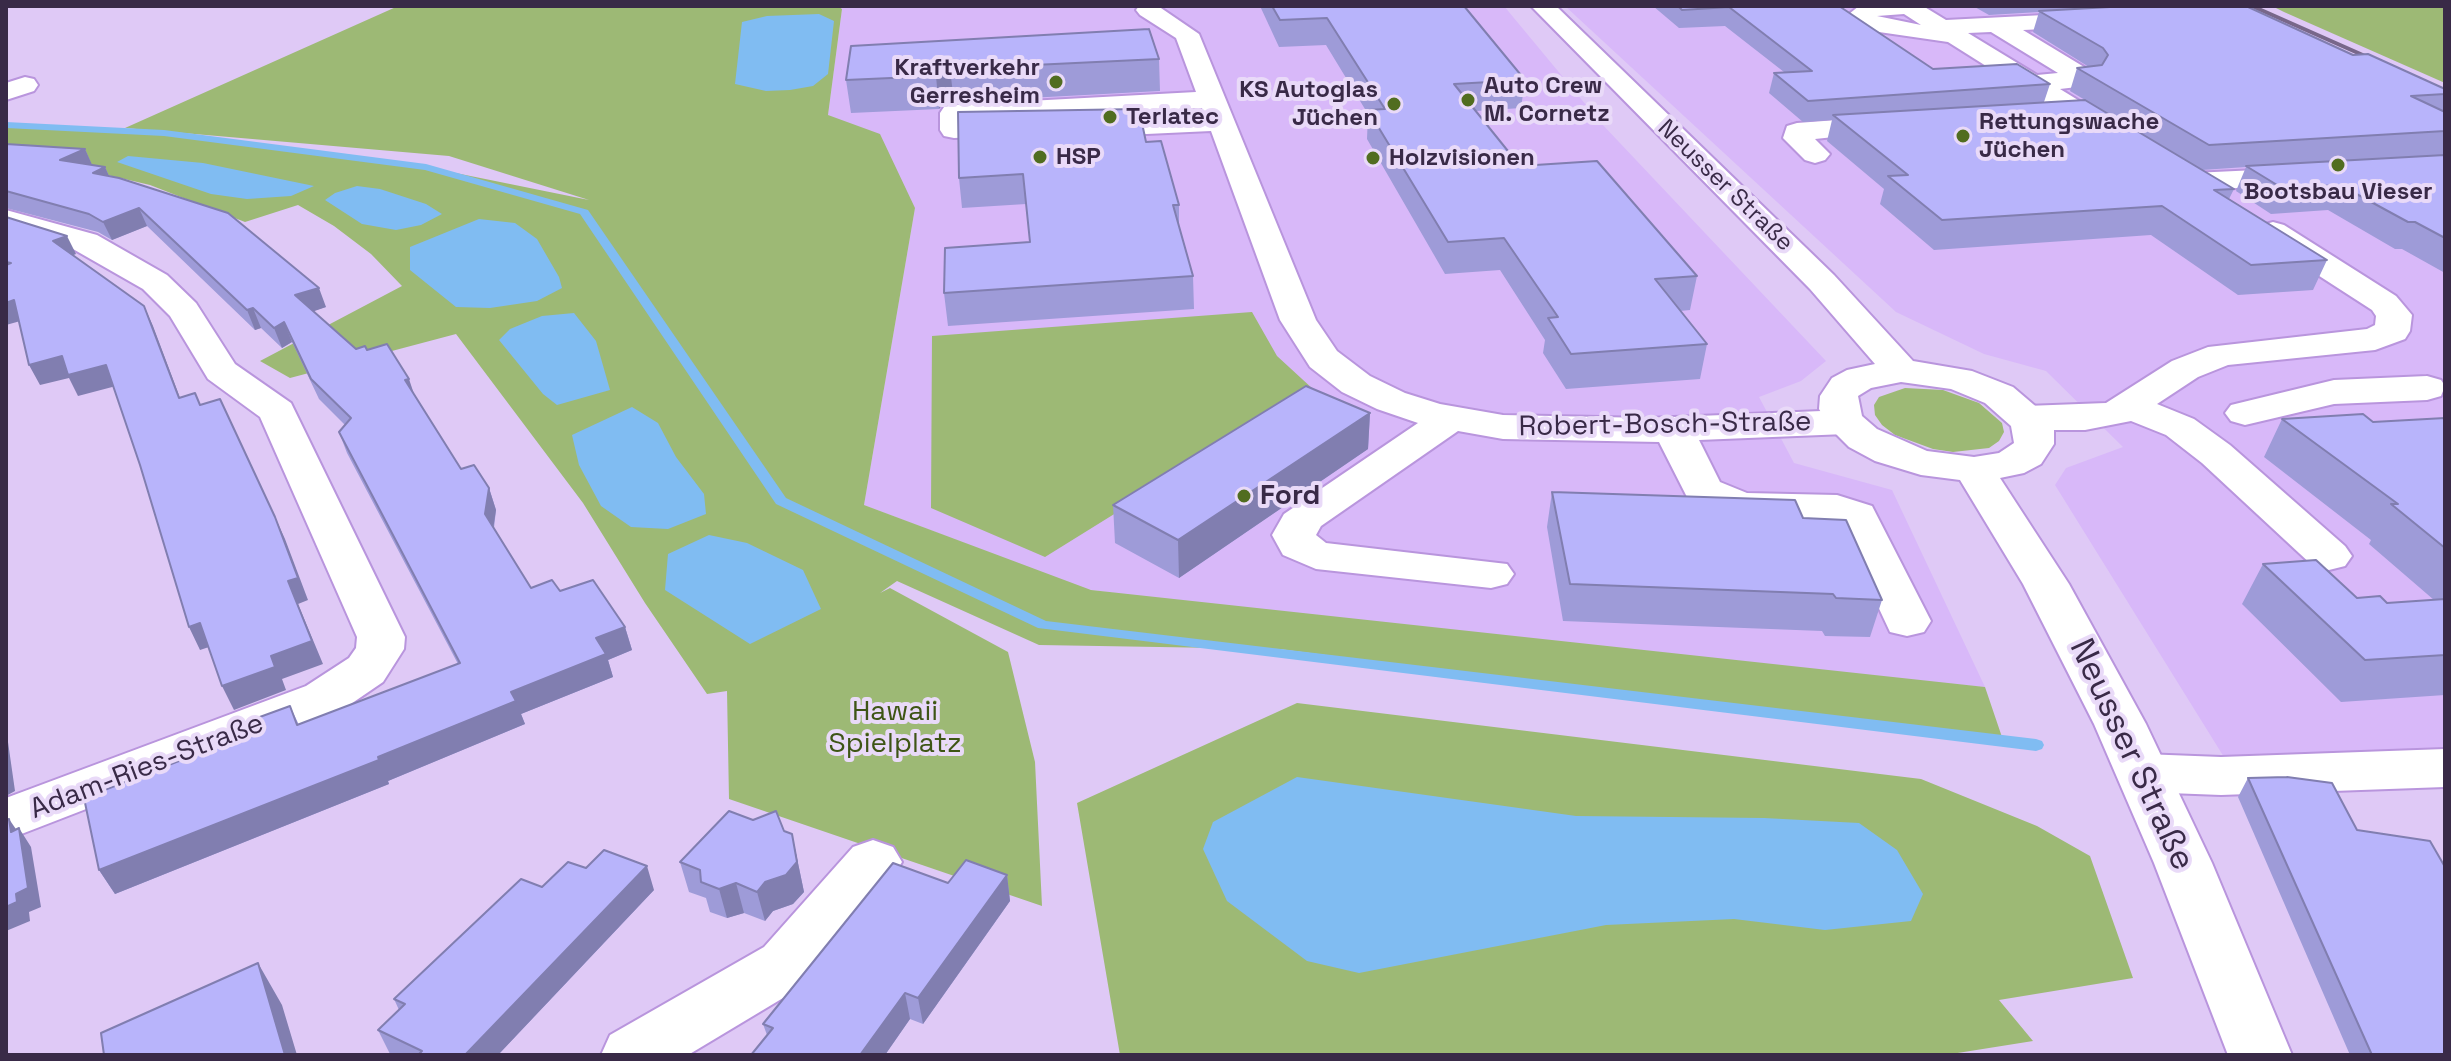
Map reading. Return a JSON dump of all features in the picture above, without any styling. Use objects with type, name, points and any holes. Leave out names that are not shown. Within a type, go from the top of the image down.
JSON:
[{"type":"street","name":"Neusser Straße","points":[[1543,6],[1813,273],[1901,371]]},
{"type":"street","points":[[2026,418],[2096,417],[2129,407],[2177,373],[2221,355],[2360,341],[2381,337],[2392,331],[2394,315],[2384,303],[2168,167],[2081,114],[1951,33],[1908,7],[1872,9],[1861,14],[1879,25],[1951,33],[1997,25],[2153,17],[2131,6]]},
{"type":"street","name":"Robert-Bosch-Straße","points":[[1148,10],[1187,34],[1298,320],[1315,350],[1340,374],[1372,393],[1450,419],[1521,428],[1673,429],[1846,422]]},
{"type":"street","points":[[1997,25],[2085,79],[2033,84]]},
{"type":"street","points":[[1219,111],[1078,129],[1048,126],[954,130],[954,113],[1219,111]]},
{"type":"street","points":[[2033,116],[2081,114]]},
{"type":"street","points":[[1815,154],[1797,138],[1797,132],[1922,122]]},
{"type":"street","points":[[2168,167],[2320,175]]},
{"type":"street","name":"Adam-Ries-Straße","points":[[6,220],[85,242],[129,264],[155,282],[184,310],[221,371],[277,411],[380,632],[381,644],[372,663],[357,678],[309,705],[6,820]]},
{"type":"street","points":[[2360,341],[2436,385]]},
{"type":"street","points":[[1879,373],[1930,373],[1973,384],[2009,401],[2026,418],[2034,430],[2034,444],[2026,455],[2009,464],[1974,469],[1921,463],[1889,452],[1863,438],[1846,422],[1839,409],[1839,396],[1846,386],[1879,373]]},
{"type":"street","points":[[2245,413],[2334,392],[2436,385]]},
{"type":"street","points":[[2129,407],[2180,427],[2216,454],[2329,556]]},
{"type":"street","points":[[1450,419],[1306,517],[1294,535],[1299,546],[1316,555],[1491,574]]},
{"type":"street","points":[[1673,429],[1703,490],[1740,506],[1837,508],[1857,515],[1907,621]]},
{"type":"street","name":"Neusser Straße","points":[[1974,469],[2046,584],[2094,670],[2202,908],[2260,1055]]},
{"type":"street","points":[[2143,773],[2235,775],[2445,768]]},
{"type":"street","points":[[633,1055],[786,965],[873,862]]},
{"type":"shaded area","points":[[838,6],[1504,6],[1601,123],[1826,361],[1801,381],[1759,397],[1794,463],[1892,490],[1985,687],[1440,638],[1085,589],[864,505],[915,208],[828,115],[842,9]]},
{"type":"shaded area","points":[[1565,6],[2221,6],[2445,109],[2445,760],[2232,770],[2055,485],[2066,468],[2123,447],[2046,371],[1984,354],[1896,312]]},
{"type":"green space","name":"Hawaii Spielplatz","points":[[838,6],[842,9],[828,115],[880,134],[915,208],[864,505],[1091,590],[1985,687],[2004,743],[1279,649],[1039,645],[897,581],[880,593],[890,588],[1008,652],[1035,762],[1042,906],[729,799],[727,691],[707,694],[645,603],[583,503],[456,334],[290,378],[260,361],[402,286],[371,254],[334,226],[298,205],[245,222],[150,185],[99,173],[6,159],[6,125],[164,133],[426,167],[589,200],[449,156],[125,128],[396,7]]},
{"type":"green space","points":[[2272,6],[2445,6],[2445,83],[2284,12]]},
{"type":"green space","points":[[1252,312],[1277,356],[1314,390],[1045,557],[931,508],[932,336]]},
{"type":"green space","points":[[1905,388],[1943,390],[1979,403],[2002,423],[2004,432],[1999,441],[1989,448],[1953,452],[1933,449],[1895,435],[1875,415],[1874,405],[1879,397]]},
{"type":"green space","points":[[1297,703],[1921,779],[2037,826],[2090,856],[2133,978],[1999,1000],[2033,1041],[1945,1055],[1120,1055],[1077,803]]},
{"type":"water","points":[[819,14],[834,21],[828,74],[813,86],[790,90],[766,91],[735,84],[742,22],[767,16]]},
{"type":"water","points":[[128,156],[203,163],[314,186],[291,196],[247,199],[211,194],[117,162]]},
{"type":"water","points":[[357,186],[380,189],[426,204],[442,214],[421,225],[396,230],[362,224],[325,200],[335,193]]},
{"type":"water","points":[[479,219],[515,223],[537,239],[562,288],[537,301],[490,308],[456,307],[410,270],[410,247]]},
{"type":"water","points":[[574,313],[596,341],[610,390],[557,405],[543,394],[499,340],[510,329],[542,316]]},
{"type":"water","points":[[632,407],[658,423],[676,457],[704,494],[706,514],[668,529],[631,527],[601,506],[579,465],[572,435]]},
{"type":"water","points":[[709,535],[747,543],[803,570],[821,609],[750,644],[665,590],[668,554]]},
{"type":"water","points":[[1297,777],[1576,816],[1764,818],[1859,823],[1897,850],[1923,894],[1911,921],[1825,930],[1734,919],[1606,925],[1359,973],[1307,961],[1227,901],[1203,849],[1213,822]]},
{"type":"building","points":[[1272,6],[1464,6],[1525,80],[1454,84],[1520,166],[1597,161],[1697,276],[1655,279],[1707,344],[1571,354],[1548,318],[1558,317],[1504,238],[1448,242],[1368,110],[1385,109],[1327,18],[1280,20]]},
{"type":"building","points":[[1678,6],[1839,6],[1933,69],[2017,64],[2050,84],[1808,101],[1774,73],[1812,71],[1729,7],[1682,10]]},
{"type":"building","points":[[2128,6],[2246,6],[2353,55],[2368,54],[2445,89],[2445,94],[2411,96],[2445,112],[2445,131],[2209,145],[2077,68],[2102,65],[2108,55],[2103,48],[2039,11]]},
{"type":"building","points":[[1149,29],[1159,59],[950,69],[940,71],[936,76],[846,80],[851,46]]},
{"type":"building","points":[[2085,100],[2234,189],[2214,190],[2327,260],[2251,265],[2162,206],[1942,220],[1888,176],[1908,175],[1833,115]]},
{"type":"building","points":[[1139,109],[1146,142],[1161,141],[1179,205],[1173,205],[1193,276],[944,293],[945,248],[1030,242],[1023,174],[959,178],[958,112]]},
{"type":"building","points":[[6,144],[85,149],[60,160],[105,167],[93,173],[119,178],[228,213],[319,288],[295,295],[356,349],[365,346],[367,350],[387,344],[409,379],[405,380],[461,469],[474,465],[489,488],[485,514],[531,588],[552,580],[560,591],[593,580],[625,627],[596,638],[606,654],[511,692],[516,701],[378,757],[379,760],[99,870],[84,798],[238,738],[235,726],[290,706],[297,725],[460,663],[339,432],[351,418],[311,379],[284,322],[274,328],[253,308],[247,310],[139,208],[103,222],[89,214],[6,191]]},
{"type":"building","points":[[2445,155],[2445,238],[2340,185],[2282,188],[2246,166]]},
{"type":"building","points":[[6,217],[67,236],[53,241],[144,306],[179,398],[195,393],[200,405],[220,399],[275,517],[298,578],[288,581],[312,641],[271,656],[275,667],[222,686],[200,623],[189,627],[106,365],[68,375],[62,356],[29,365],[14,300],[6,303],[6,265],[11,263],[6,262]]},
{"type":"building","points":[[1306,386],[1370,413],[1178,540],[1113,505]]},
{"type":"building","points":[[2363,414],[2373,422],[2445,418],[2445,548],[2391,504],[2398,504],[2282,419]]},
{"type":"building","points":[[1552,492],[1795,500],[1803,518],[1846,520],[1882,600],[1836,598],[1833,594],[1570,584]]},
{"type":"building","points":[[2316,560],[2357,598],[2380,596],[2387,603],[2445,599],[2445,655],[2365,660],[2263,564]]},
{"type":"building","points":[[2287,777],[2332,783],[2357,830],[2430,841],[2445,867],[2445,1055],[2372,1055],[2248,778]]},
{"type":"building","points":[[729,811],[753,820],[776,811],[784,831],[792,834],[797,862],[786,875],[765,882],[757,892],[736,883],[719,889],[701,882],[700,870],[680,862]]},
{"type":"building","points":[[9,819],[11,832],[19,828],[28,888],[16,894],[17,902],[6,907],[6,820]]},
{"type":"building","points":[[604,850],[647,866],[465,1055],[418,1055],[422,1051],[378,1030],[405,1004],[394,999],[521,879],[542,887],[568,862],[586,868]]},
{"type":"building","points":[[966,860],[1007,875],[918,998],[905,993],[860,1055],[751,1055],[773,1028],[763,1024],[893,863],[948,883]]},
{"type":"building","points":[[258,963],[285,1055],[104,1055],[101,1033]]},
{"type":"waterway","points":[[6,125],[164,133],[426,167],[584,212],[781,501],[1043,625],[2036,745]]},
{"type":"railway","points":[[2252,6],[2383,64]]},
{"type":"place","name":"Kraftverkehr Gerresheim","points":[[1056,82]]},
{"type":"place","name":"Auto Crew M. Cornetz","points":[[1468,100]]},
{"type":"place","name":"KS Autoglas Jüchen","points":[[1394,104]]},
{"type":"place","name":"Terlatec","points":[[1110,117]]},
{"type":"place","name":"Rettungswache Jüchen","points":[[1963,136]]},
{"type":"place","name":"HSP","points":[[1040,157]]},
{"type":"place","name":"Holzvisionen","points":[[1373,158]]},
{"type":"place","name":"Bootsbau Vieser","points":[[2338,165]]},
{"type":"place","name":"Ford","points":[[1244,496]]}]
